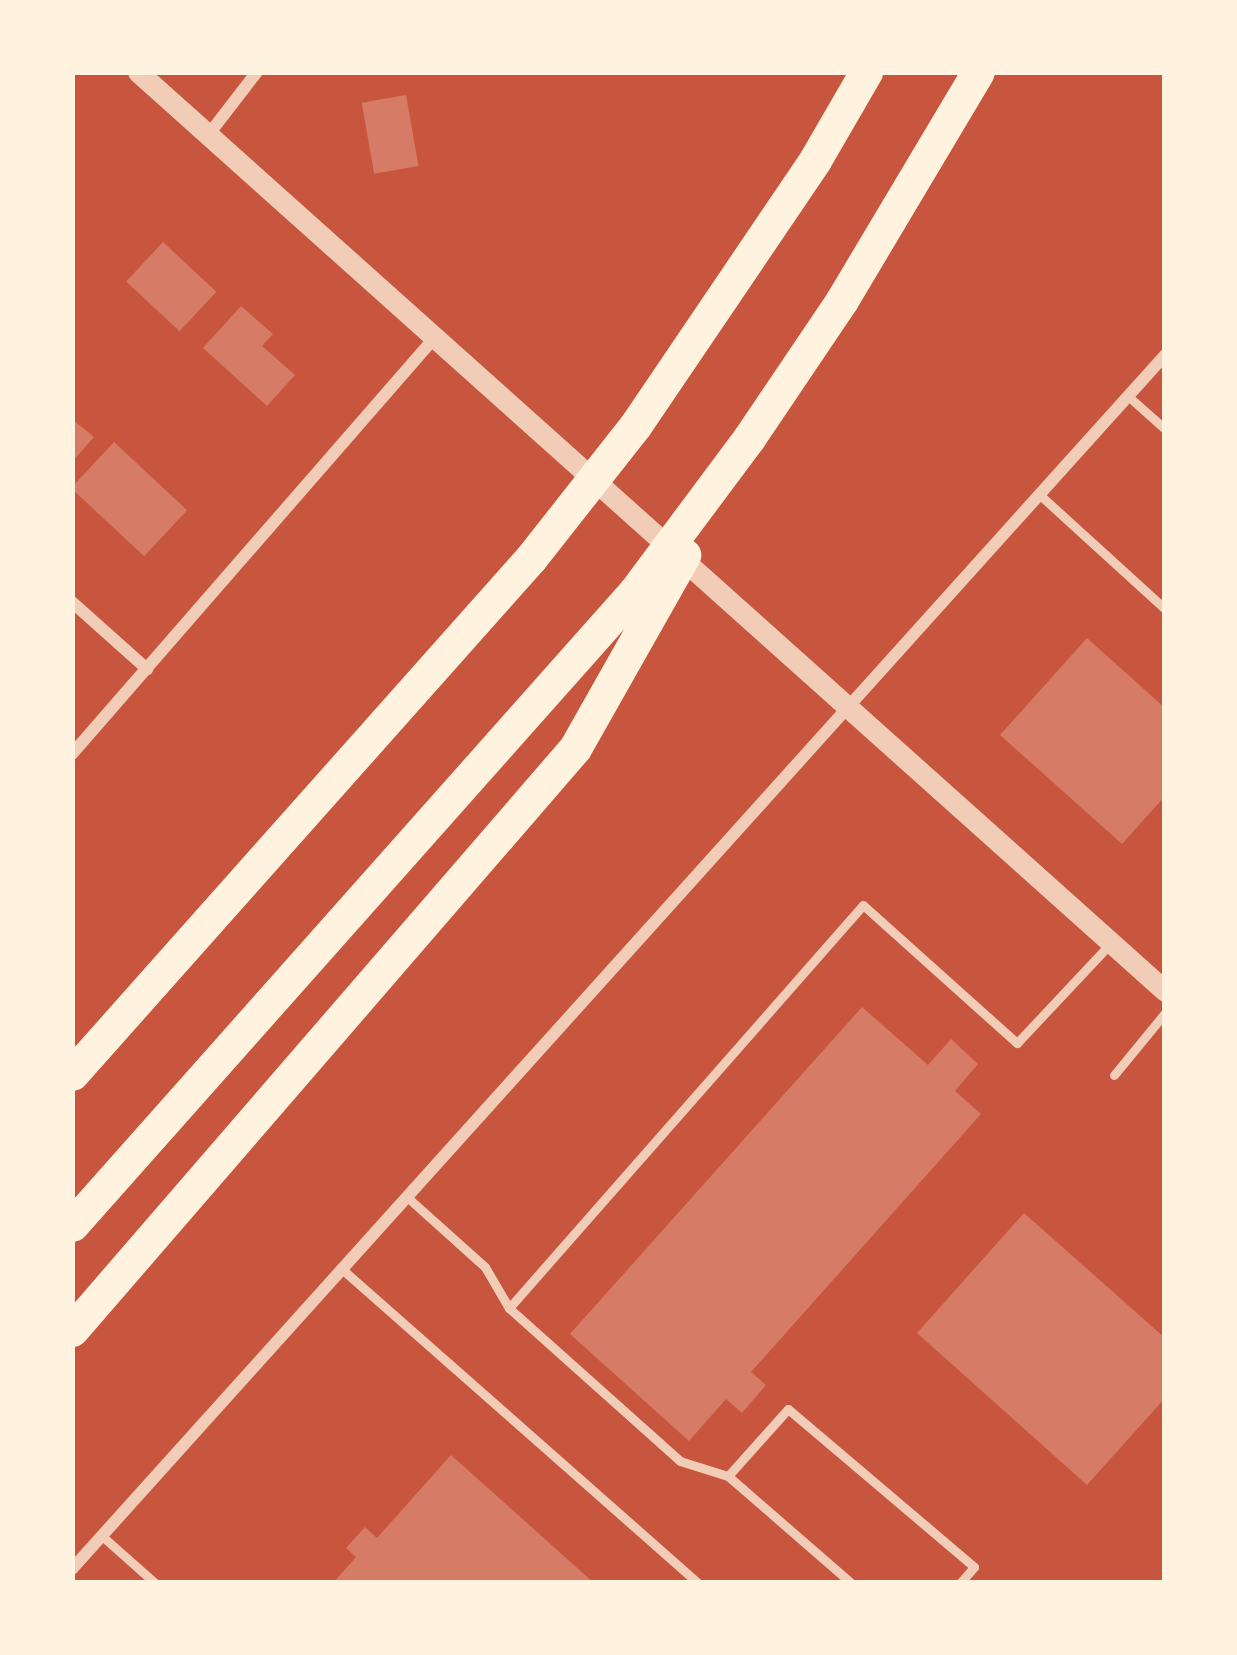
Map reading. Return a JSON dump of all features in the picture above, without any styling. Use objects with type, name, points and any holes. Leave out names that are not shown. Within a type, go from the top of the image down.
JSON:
[{"type":"highway","points":[[72,1074],[532,559],[689,348],[815,160],[866,72]]},
{"type":"highway","points":[[72,1225],[620,608],[749,438],[842,299],[978,72]]},
{"type":"highway","points":[[72,1330],[575,748],[749,438]]},
{"type":"street","points":[[138,72],[1165,991]]},
{"type":"street","points":[[208,134],[257,72]]},
{"type":"street","points":[[72,754],[436,336]]},
{"type":"street","points":[[72,1569],[1165,355]]},
{"type":"street","points":[[72,602],[147,669]]},
{"type":"lane","points":[[1129,397],[1165,429]]},
{"type":"lane","points":[[1041,496],[1165,609]]},
{"type":"lane","points":[[508,1308],[863,905],[1017,1043],[1111,943]]},
{"type":"lane","points":[[1114,1075],[1165,1013]]},
{"type":"lane","points":[[407,1197],[484,1267],[508,1308],[680,1461],[728,1476],[851,1583]]},
{"type":"lane","points":[[343,1270],[698,1583]]},
{"type":"lane","points":[[728,1476],[788,1409],[974,1567],[960,1583]]},
{"type":"lane","points":[[102,1536],[155,1583]]},
{"type":"building","points":[[406,95],[419,166],[374,174],[362,103]]},
{"type":"building","points":[[163,242],[216,292],[180,331],[126,281]]},
{"type":"building","points":[[241,306],[273,334],[262,346],[295,375],[267,406],[203,348]]},
{"type":"building","points":[[72,419],[94,437],[72,462]]},
{"type":"building","points":[[114,442],[187,510],[144,556],[72,489]]},
{"type":"building","points":[[1087,638],[1165,708],[1165,796],[1122,844],[1000,735]]},
{"type":"building","points":[[862,1007],[928,1065],[951,1039],[978,1064],[955,1091],[981,1114],[751,1372],[766,1385],[742,1413],[726,1399],[689,1441],[570,1334]]},
{"type":"building","points":[[1024,1213],[1165,1338],[1165,1398],[1087,1485],[917,1333]]},
{"type":"building","points":[[451,1455],[594,1583],[333,1583],[356,1557],[346,1548],[365,1527],[377,1538]]}]
